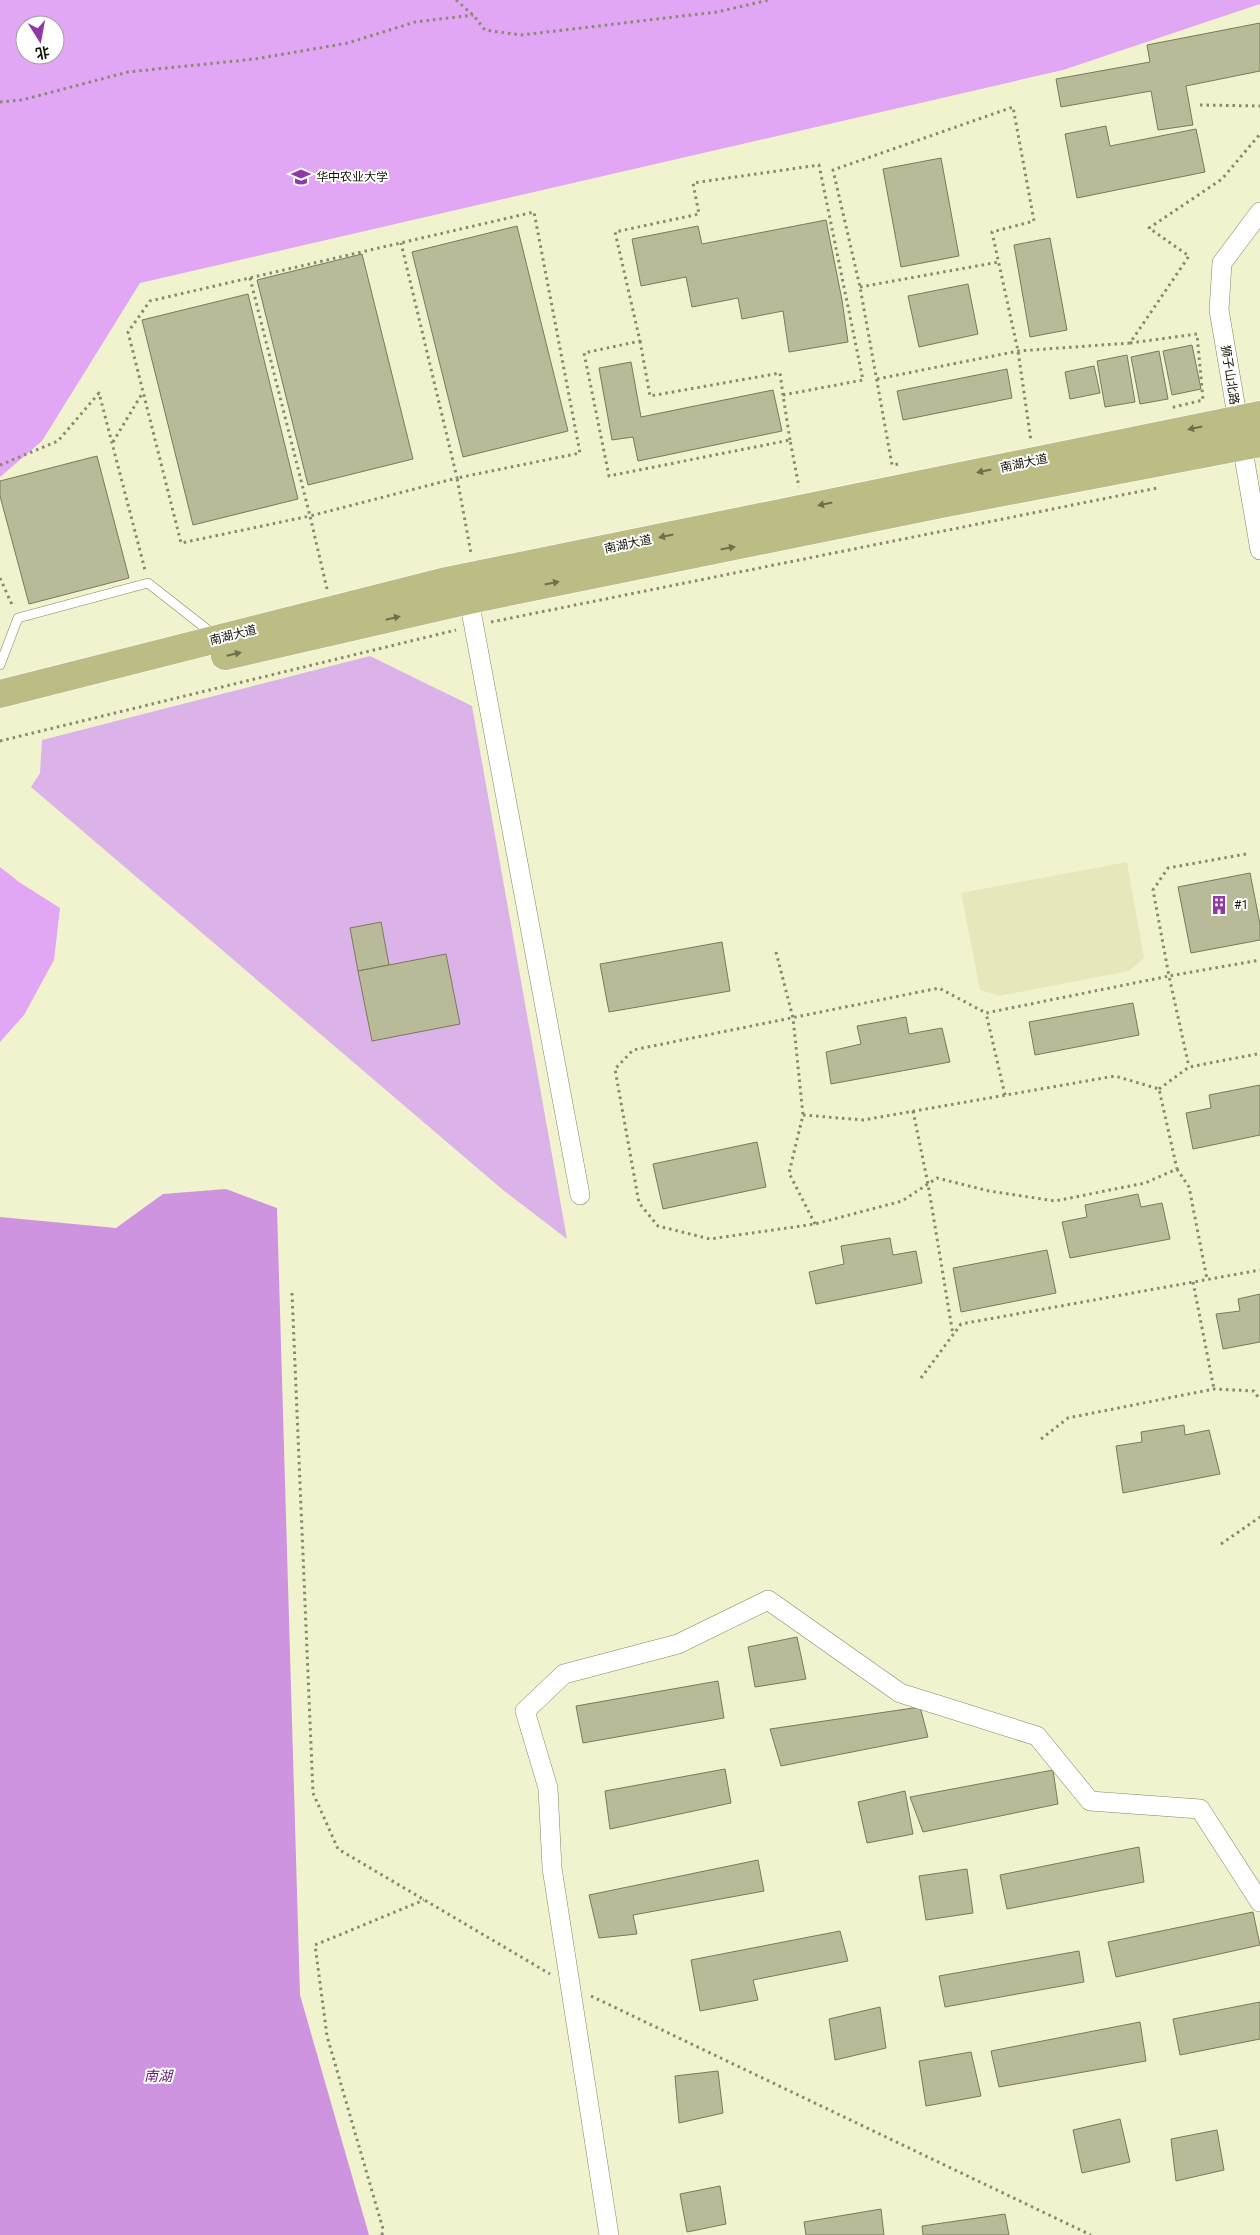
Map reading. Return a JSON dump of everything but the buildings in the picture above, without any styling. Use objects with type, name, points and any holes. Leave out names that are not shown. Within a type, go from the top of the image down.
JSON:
[{"type":"main road","name":"南湖大道","points":[[0,710],[1249,417]]},
{"type":"main road","name":"南湖大道","points":[[0,694],[331,610],[473,600],[942,504],[1251,445]]},
{"type":"street","name":"狮子山北路","points":[[1260,212],[1222,264],[1219,310],[1249,417],[1260,550]]},
{"type":"street","points":[[473,600],[580,1195]]},
{"type":"street","points":[[609,2235],[552,1868],[548,1788],[525,1711],[564,1674],[678,1644],[768,1600],[900,1694],[1037,1736],[1090,1802],[1200,1809],[1260,1902]]},
{"type":"lane","points":[[0,665],[18,618],[148,583],[219,639]]},
{"type":"path","points":[[456,0],[473,15],[485,30],[521,35],[716,12],[770,0]]},
{"type":"path","points":[[0,102],[22,100],[128,72],[255,59],[348,43],[415,22],[473,15]]},
{"type":"path","points":[[1200,105],[1260,106]]},
{"type":"path","points":[[901,463],[892,464],[860,288],[833,170],[1013,107],[1034,221],[992,232],[1018,351],[1032,444],[1022,445]]},
{"type":"path","points":[[1130,343],[1189,256],[1149,228],[1222,179],[1260,134]]},
{"type":"path","points":[[783,395],[863,380],[819,165],[693,183],[699,214],[615,232],[640,341],[650,396],[780,373],[783,395],[790,440],[800,494]]},
{"type":"path","points":[[534,212],[580,453],[457,478],[310,516],[181,543],[128,332],[150,301],[401,243],[534,212]]},
{"type":"path","points":[[401,243],[457,478],[473,600]]},
{"type":"path","points":[[860,288],[999,262]]},
{"type":"path","points":[[250,278],[310,516],[331,610]]},
{"type":"path","points":[[877,379],[1018,351],[1130,343],[1198,334],[1203,400],[1168,409]]},
{"type":"path","points":[[640,341],[584,353],[609,476],[790,440]]},
{"type":"path","points":[[112,443],[143,392]]},
{"type":"path","points":[[0,465],[58,441],[99,393],[148,583]]},
{"type":"path","points":[[0,741],[473,600],[1158,488]]},
{"type":"path","points":[[0,578],[18,618]]},
{"type":"path","points":[[1189,1067],[1153,890],[1168,868],[1246,854]]},
{"type":"path","points":[[776,952],[793,1018],[803,1116],[789,1173],[815,1224]]},
{"type":"path","points":[[1177,1169],[1145,1183],[1055,1201],[989,1191],[937,1178],[902,1201],[815,1224],[710,1239],[658,1226],[639,1203],[615,1069],[633,1050],[939,988],[986,1013],[1169,976],[1260,960]]},
{"type":"path","points":[[986,1013],[1005,1095]]},
{"type":"path","points":[[1159,1088],[1189,1067],[1257,1054]]},
{"type":"path","points":[[803,1116],[863,1120],[1115,1076],[1159,1088]]},
{"type":"path","points":[[1159,1088],[1177,1169],[1189,1187],[1207,1280]]},
{"type":"path","points":[[913,1111],[928,1184],[953,1335]]},
{"type":"path","points":[[922,1378],[961,1324],[1260,1270]]},
{"type":"path","points":[[1193,1282],[1214,1390]]},
{"type":"path","points":[[1040,1439],[1068,1418],[1214,1390],[1254,1391],[1260,1400]]},
{"type":"path","points":[[1221,1544],[1260,1517]]},
{"type":"path","points":[[382,2235],[383,2229],[327,2036],[315,1945],[424,1900]]},
{"type":"shaded area","name":"华中农业大学","points":[[0,0],[1260,0],[1260,4],[1063,70],[140,283],[42,441],[0,477]]},
{"type":"shaded area","points":[[370,656],[472,706],[567,1239],[503,1190],[31,787],[40,773],[42,740]]},
{"type":"shaded area","points":[[1127,862],[1144,958],[1129,971],[999,996],[980,990],[961,893]]},
{"type":"shaded area","points":[[0,867],[19,882],[60,908],[54,960],[24,1015],[0,1042]]},
{"type":"water","name":"南湖","points":[[226,1189],[277,1208],[300,1995],[369,2235],[0,2235],[0,1217],[116,1228],[163,1194]]},
{"type":"place","name":"华中农业大学","points":[[301,177]]},
{"type":"place","name":"#1","points":[[1219,905]]}]
